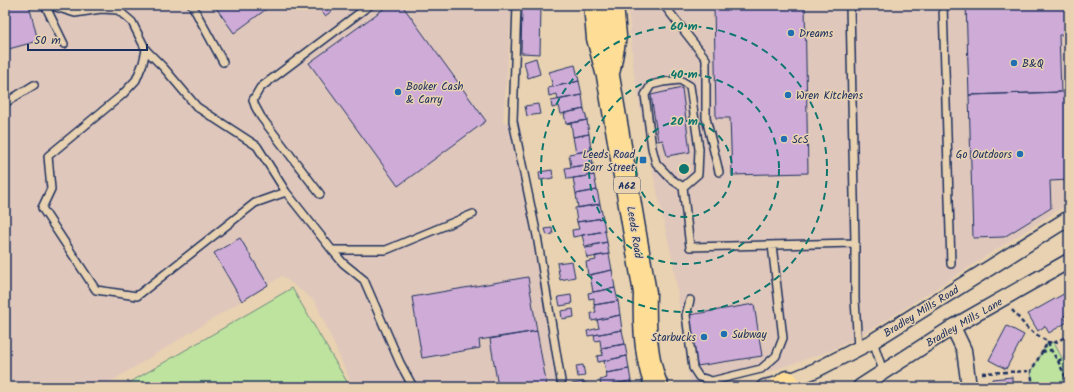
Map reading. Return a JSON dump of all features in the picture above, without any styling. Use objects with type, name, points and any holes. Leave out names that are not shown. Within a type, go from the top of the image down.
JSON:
[{"type":"main road","name":"Leeds Road","points":[[595,5],[598,38],[608,76],[645,293],[644,329],[653,379],[657,387]]},
{"type":"main road","name":"Leeds Road","points":[[608,76],[614,36],[612,5]]},
{"type":"main road","name":"Leeds Road","points":[[645,293],[659,324],[666,371],[664,387]]},
{"type":"street","name":"Bradley Mills Road","points":[[764,387],[785,385],[873,341],[1069,218]]},
{"type":"street","name":"Bradley Mills Lane","points":[[860,387],[954,327],[1069,261]]},
{"type":"street","points":[[954,327],[964,350],[968,381]]},
{"type":"lane","points":[[45,5],[64,44]]},
{"type":"lane","points":[[49,5],[75,13],[101,9],[118,10],[132,22],[146,50],[164,68],[197,107],[256,146],[286,192],[343,264],[364,280],[400,363],[413,387]]},
{"type":"lane","points":[[118,10],[125,5]]},
{"type":"lane","points":[[192,5],[222,62]]},
{"type":"lane","points":[[320,194],[261,117],[253,100],[260,88],[370,5]]},
{"type":"lane","points":[[517,5],[513,122],[537,236],[562,387]]},
{"type":"lane","points":[[664,5],[706,59],[706,118],[719,172]]},
{"type":"lane","points":[[850,5],[855,299],[858,348]]},
{"type":"lane","points":[[943,5],[951,264]]},
{"type":"lane","points":[[146,50],[143,63],[136,80],[122,95],[48,156],[51,189],[42,208],[96,290],[137,296],[255,203],[286,192]]},
{"type":"lane","points":[[683,187],[698,174],[699,149],[690,86],[680,80],[651,85],[645,95],[652,148],[656,163],[671,179],[683,187],[690,247],[855,244]]},
{"type":"lane","points":[[5,103],[34,85]]},
{"type":"lane","points":[[332,250],[386,250],[473,214]]},
{"type":"lane","points":[[690,300],[686,315],[693,368],[699,376],[712,381],[761,369],[776,356],[783,338],[772,245]]},
{"type":"lane","points":[[873,341],[883,372]]},
{"type":"path","points":[[1003,300],[1028,329],[1048,342],[1054,343],[1069,335]]},
{"type":"path","points":[[1048,342],[1069,384]]},
{"type":"path","points":[[1033,387],[1031,371],[1048,342]]},
{"type":"path","points":[[1042,352],[1051,350]]},
{"type":"path","points":[[1058,361],[1069,355]]},
{"type":"path","points":[[968,381],[1031,371]]},
{"type":"shaded area","points":[[5,5],[512,5],[503,123],[519,120],[566,387],[353,387],[315,301],[282,276],[102,387],[15,387],[5,372]]},
{"type":"shaded area","points":[[628,5],[1069,5],[1069,203],[882,323],[833,350],[774,370],[705,387],[697,385],[690,381],[673,262],[647,147],[634,74]]},
{"type":"green space","points":[[292,288],[350,387],[122,387]]},
{"type":"green space","points":[[1048,342],[1054,343],[1069,371],[1069,387],[1033,387],[1031,371]]},
{"type":"building","points":[[5,5],[29,5],[38,41],[5,50]]},
{"type":"building","points":[[214,5],[272,5],[234,33]]},
{"type":"building","points":[[317,5],[340,5],[325,16]]},
{"type":"building","name":"Booker Cash & Carry","points":[[389,5],[402,5],[486,121],[398,186],[309,63]]},
{"type":"building","points":[[714,5],[805,5],[808,173],[732,175],[730,118],[716,118]]},
{"type":"building","name":"B&Q","points":[[966,5],[1069,5],[1069,34],[1059,35],[1061,92],[969,95]]},
{"type":"building","points":[[522,7],[541,7],[540,54],[521,53]]},
{"type":"building","points":[[536,58],[540,74],[528,78],[524,62]]},
{"type":"building","points":[[575,65],[579,81],[553,87],[549,72]]},
{"type":"building","points":[[579,81],[582,95],[558,100],[557,94],[549,96],[548,88]]},
{"type":"building","points":[[682,88],[690,152],[667,156],[663,140],[658,141],[651,95]]},
{"type":"building","name":"Go Outdoors","points":[[1069,92],[1069,180],[1050,181],[1051,208],[1004,237],[973,238],[969,95]]},
{"type":"building","points":[[582,95],[584,109],[561,114],[559,106],[552,108],[551,101]]},
{"type":"building","points":[[538,104],[540,114],[527,116],[525,106]]},
{"type":"building","points":[[584,109],[587,120],[566,124],[564,113]]},
{"type":"building","points":[[587,120],[589,134],[573,137],[571,123]]},
{"type":"building","points":[[589,134],[591,150],[576,153],[573,137]]},
{"type":"building","points":[[591,150],[593,164],[571,167],[569,154]]},
{"type":"building","points":[[593,164],[594,175],[567,179],[565,168]]},
{"type":"building","points":[[552,170],[553,178],[540,180],[539,172]]},
{"type":"building","points":[[594,175],[597,190],[576,194],[573,178]]},
{"type":"building","points":[[597,190],[600,204],[578,208],[576,194]]},
{"type":"building","points":[[600,204],[603,218],[577,222],[575,208]]},
{"type":"building","points":[[603,218],[605,231],[573,237],[572,230],[579,229],[577,222]]},
{"type":"building","points":[[552,228],[553,234],[547,235],[545,229]]},
{"type":"building","points":[[605,231],[607,242],[585,247],[582,235]]},
{"type":"building","points":[[240,238],[268,285],[242,301],[214,253]]},
{"type":"building","points":[[607,242],[609,254],[587,258],[585,248]]},
{"type":"building","points":[[609,254],[612,270],[588,275],[586,262],[596,260],[595,256]]},
{"type":"building","points":[[572,261],[575,277],[560,280],[557,263]]},
{"type":"building","points":[[612,270],[615,288],[593,292],[590,275]]},
{"type":"building","points":[[528,277],[537,331],[479,340],[480,348],[422,358],[412,297]]},
{"type":"building","points":[[615,288],[618,301],[594,305],[594,298],[589,299],[588,293]]},
{"type":"building","points":[[1069,291],[1069,313],[1064,316],[1067,322],[1049,333],[1045,326],[1038,331],[1028,314]]},
{"type":"building","points":[[571,295],[572,304],[560,306],[558,297]]},
{"type":"building","points":[[618,301],[620,315],[592,321],[591,313],[596,312],[594,305]]},
{"type":"building","points":[[754,304],[762,356],[697,366],[689,315]]},
{"type":"building","points":[[573,309],[574,317],[562,319],[561,311]]},
{"type":"building","points":[[620,315],[622,330],[588,336],[587,331],[599,328],[597,320]]},
{"type":"building","points":[[1007,326],[1024,335],[1006,369],[989,360]]},
{"type":"building","points":[[622,330],[625,344],[601,348],[600,340],[595,341],[594,335]]},
{"type":"building","points":[[537,331],[547,387],[498,387],[490,339]]},
{"type":"building","points":[[625,344],[627,356],[598,362],[597,356],[603,355],[601,348]]},
{"type":"building","points":[[627,356],[629,369],[606,373],[604,361]]},
{"type":"building","points":[[583,365],[585,376],[578,377],[576,366]]},
{"type":"building","points":[[629,369],[631,381],[601,387],[600,380],[607,378],[606,373]]},
{"type":"building","points":[[1012,377],[1012,387],[993,387],[992,379]]},
{"type":"building","points":[[631,381],[632,387],[609,387],[608,385]]},
{"type":"building","points":[[585,382],[586,387],[572,387],[572,384]]},
{"type":"place","name":"Dreams","points":[[791,33]]},
{"type":"place","name":"B&Q","points":[[1014,63]]},
{"type":"place","name":"Booker Cash & Carry","points":[[398,92]]},
{"type":"place","name":"Wren Kitchens","points":[[788,95]]},
{"type":"place","name":"ScS","points":[[784,139]]},
{"type":"place","name":"Go Outdoors","points":[[1020,154]]},
{"type":"place","name":"Leeds Road Barr Street","points":[[643,160]]},
{"type":"place","name":"Subway","points":[[724,334]]},
{"type":"place","name":"Starbucks","points":[[704,337]]}]
